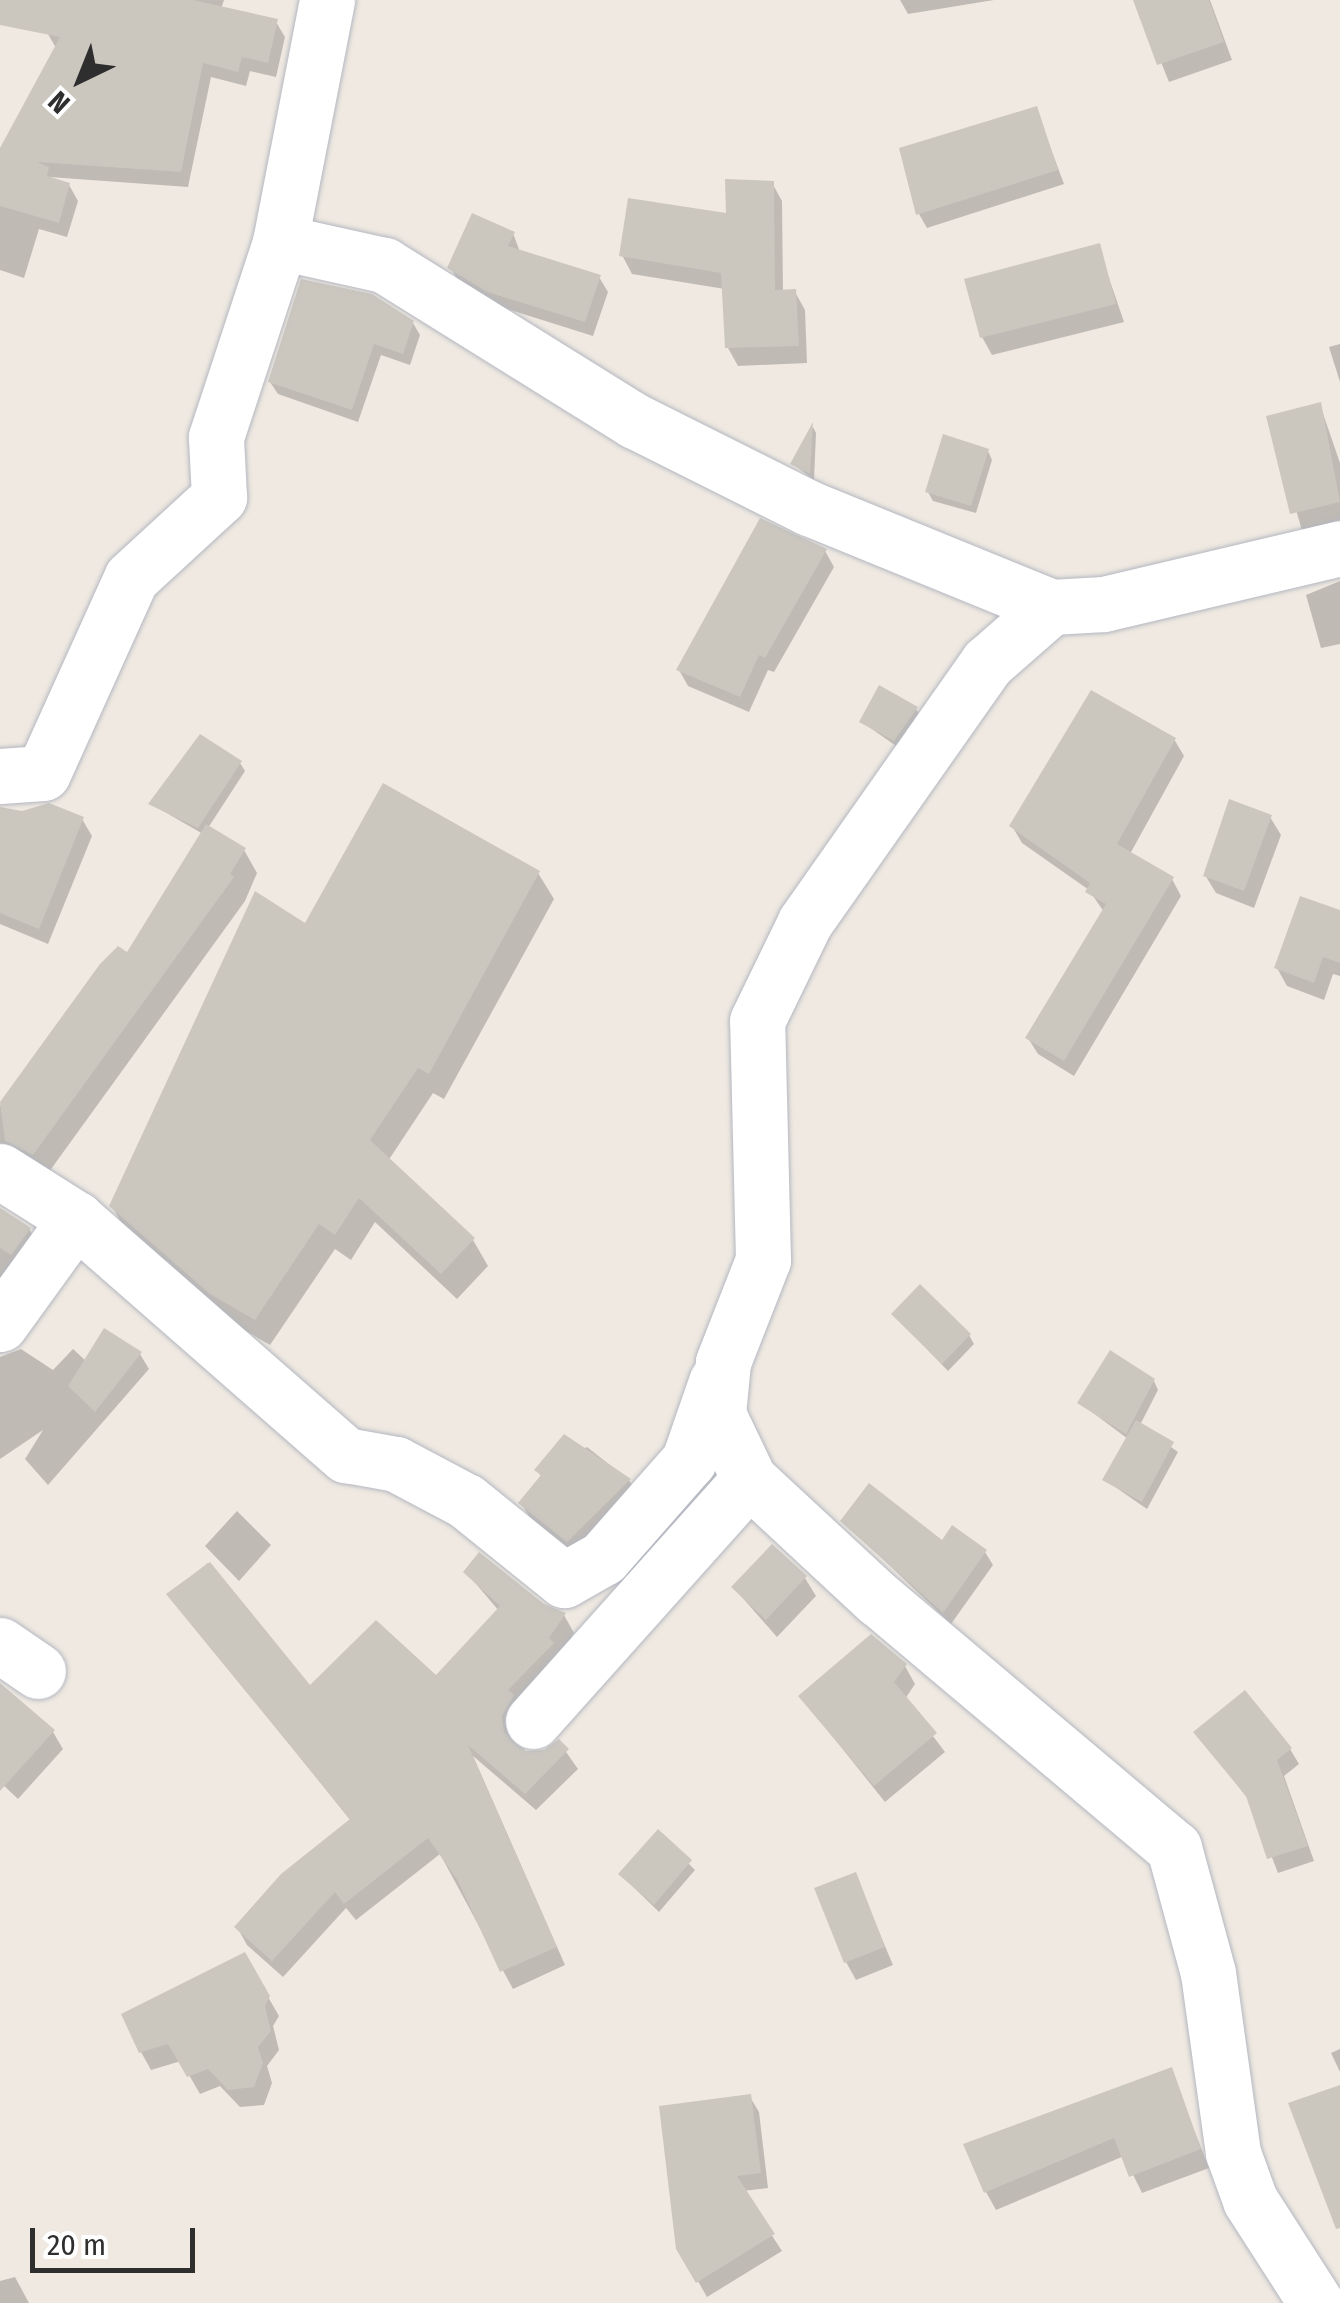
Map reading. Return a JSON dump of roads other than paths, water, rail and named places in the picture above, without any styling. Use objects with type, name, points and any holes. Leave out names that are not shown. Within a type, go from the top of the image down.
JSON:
[{"type":"street","points":[[0,776],[43,774],[131,578],[218,496],[216,437],[280,242],[327,0]]},
{"type":"street","points":[[280,242],[384,265],[635,421],[809,508],[1052,606],[1104,604],[1340,548]]},
{"type":"street","points":[[0,1171],[76,1219],[346,1456],[396,1464],[466,1501],[564,1580],[604,1558],[689,1460],[722,1362],[763,1260],[756,1021],[805,922],[987,664],[1052,606]]},
{"type":"street","points":[[0,1324],[76,1219]]},
{"type":"street","points":[[722,1362],[718,1414],[749,1479],[879,1600],[1174,1848],[1208,1973],[1234,2153],[1250,2200],[1316,2303]]},
{"type":"street","points":[[533,1722],[749,1479]]}]
